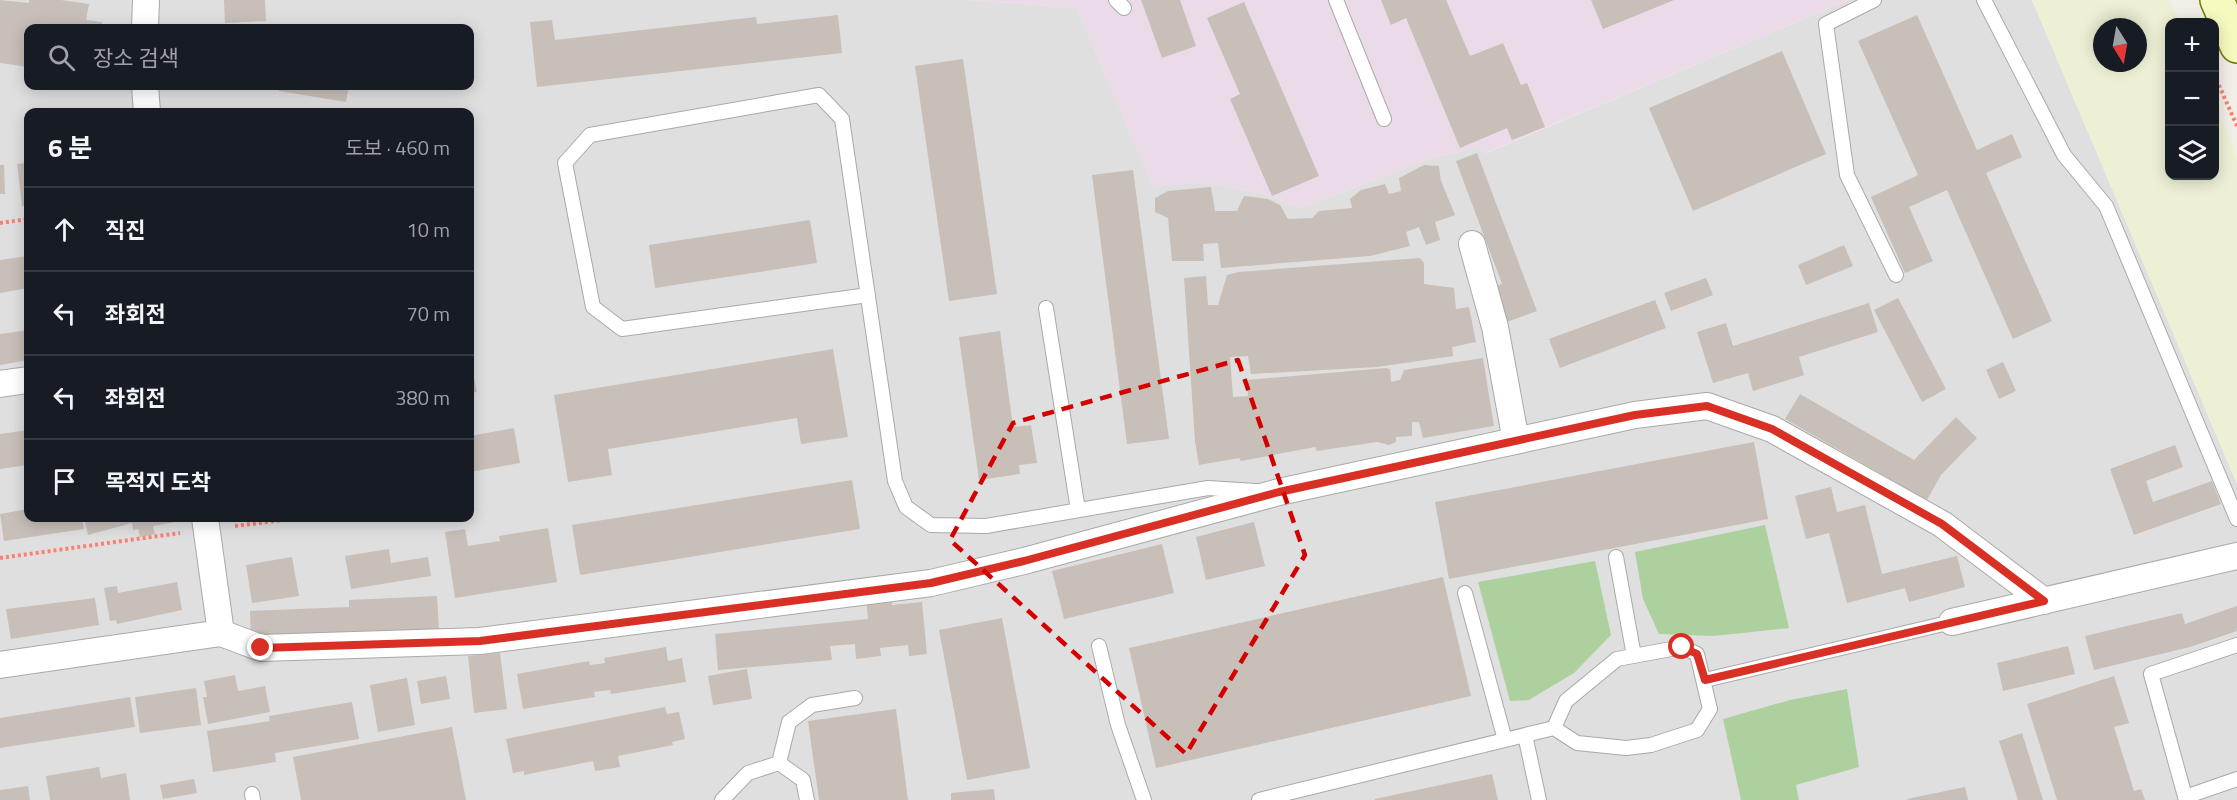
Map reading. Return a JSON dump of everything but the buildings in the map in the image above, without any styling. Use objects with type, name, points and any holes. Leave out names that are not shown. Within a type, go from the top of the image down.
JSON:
[{"type":"main road","points":[[2217,0],[2237,46]]},
{"type":"street","points":[[145,24],[146,0]]},
{"type":"street","points":[[145,90],[147,108]]},
{"type":"street","points":[[1472,244],[1495,327],[1516,441]]},
{"type":"street","points":[[0,384],[24,381]]},
{"type":"street","points":[[0,665],[221,633],[261,648],[480,641],[931,583],[1024,561],[1279,492],[1635,415],[1707,406],[1772,429],[1942,524],[2044,601]]},
{"type":"street","points":[[206,524],[221,633]]},
{"type":"street","points":[[1952,622],[2237,556]]},
{"type":"lane","points":[[1336,0],[1384,118]]},
{"type":"lane","points":[[1874,0],[1826,24],[1846,175],[1896,275]]},
{"type":"lane","points":[[1984,0],[2064,155],[2106,206],[2237,519]]},
{"type":"lane","points":[[868,295],[622,329],[593,307],[565,163],[590,135],[819,95],[842,119],[868,295],[895,481],[906,507],[931,525],[986,526],[1208,488],[1279,492]]},
{"type":"lane","points":[[1046,308],[1078,510]]},
{"type":"lane","points":[[1616,557],[1634,656]]},
{"type":"lane","points":[[1465,593],[1505,740]]},
{"type":"lane","points":[[1705,680],[1952,622]]},
{"type":"lane","points":[[2237,645],[2151,674],[2185,799],[2237,779]]},
{"type":"lane","points":[[1099,646],[1118,725],[1144,800]]},
{"type":"lane","points":[[1259,800],[1554,728],[1577,743],[1626,748],[1651,745],[1697,730],[1710,710],[1705,680],[1697,654],[1682,647],[1617,659],[1566,701],[1554,728]]},
{"type":"lane","points":[[779,763],[789,722],[812,705],[855,699]]},
{"type":"lane","points":[[1525,735],[1539,800]]},
{"type":"lane","points":[[722,800],[748,773],[779,763]]},
{"type":"lane","points":[[779,763],[803,780],[807,800]]},
{"type":"path","points":[[2219,85],[2237,126]]},
{"type":"path","points":[[0,223],[24,220]]},
{"type":"path","points":[[0,558],[206,524],[237,522]]},
{"type":"highlighted area","points":[[1238,360],[1305,555],[1186,754],[950,540],[1013,423]]},
{"type":"shaded area","points":[[0,0],[969,0],[1077,8],[1153,186],[1209,182],[1267,195],[1301,208],[1432,158],[1479,147],[1486,153],[1849,0],[2032,0],[2237,484],[2237,800],[0,800]]},
{"type":"shaded area","points":[[969,0],[1849,0],[1485,153],[1479,147],[1432,158],[1301,208],[1267,195],[1209,182],[1153,187],[1077,8]]},
{"type":"green space","points":[[2032,0],[2170,0],[2178,18],[2165,18],[2165,180],[2219,180],[2219,114],[2237,157],[2237,484]]},
{"type":"green space","points":[[1765,525],[1789,628],[1714,636],[1659,634],[1643,599],[1635,552]]},
{"type":"green space","points":[[1595,561],[1611,635],[1574,673],[1529,700],[1510,701],[1478,582]]},
{"type":"green space","points":[[1847,689],[1859,767],[1796,785],[1799,800],[1741,800],[1723,719],[1790,700]]},
{"type":"route","points":[[261,648],[480,641],[931,583],[1024,561],[1279,492],[1635,415],[1707,406],[1772,429],[1942,524],[2044,601],[1705,680],[1697,654],[1682,647]]}]
